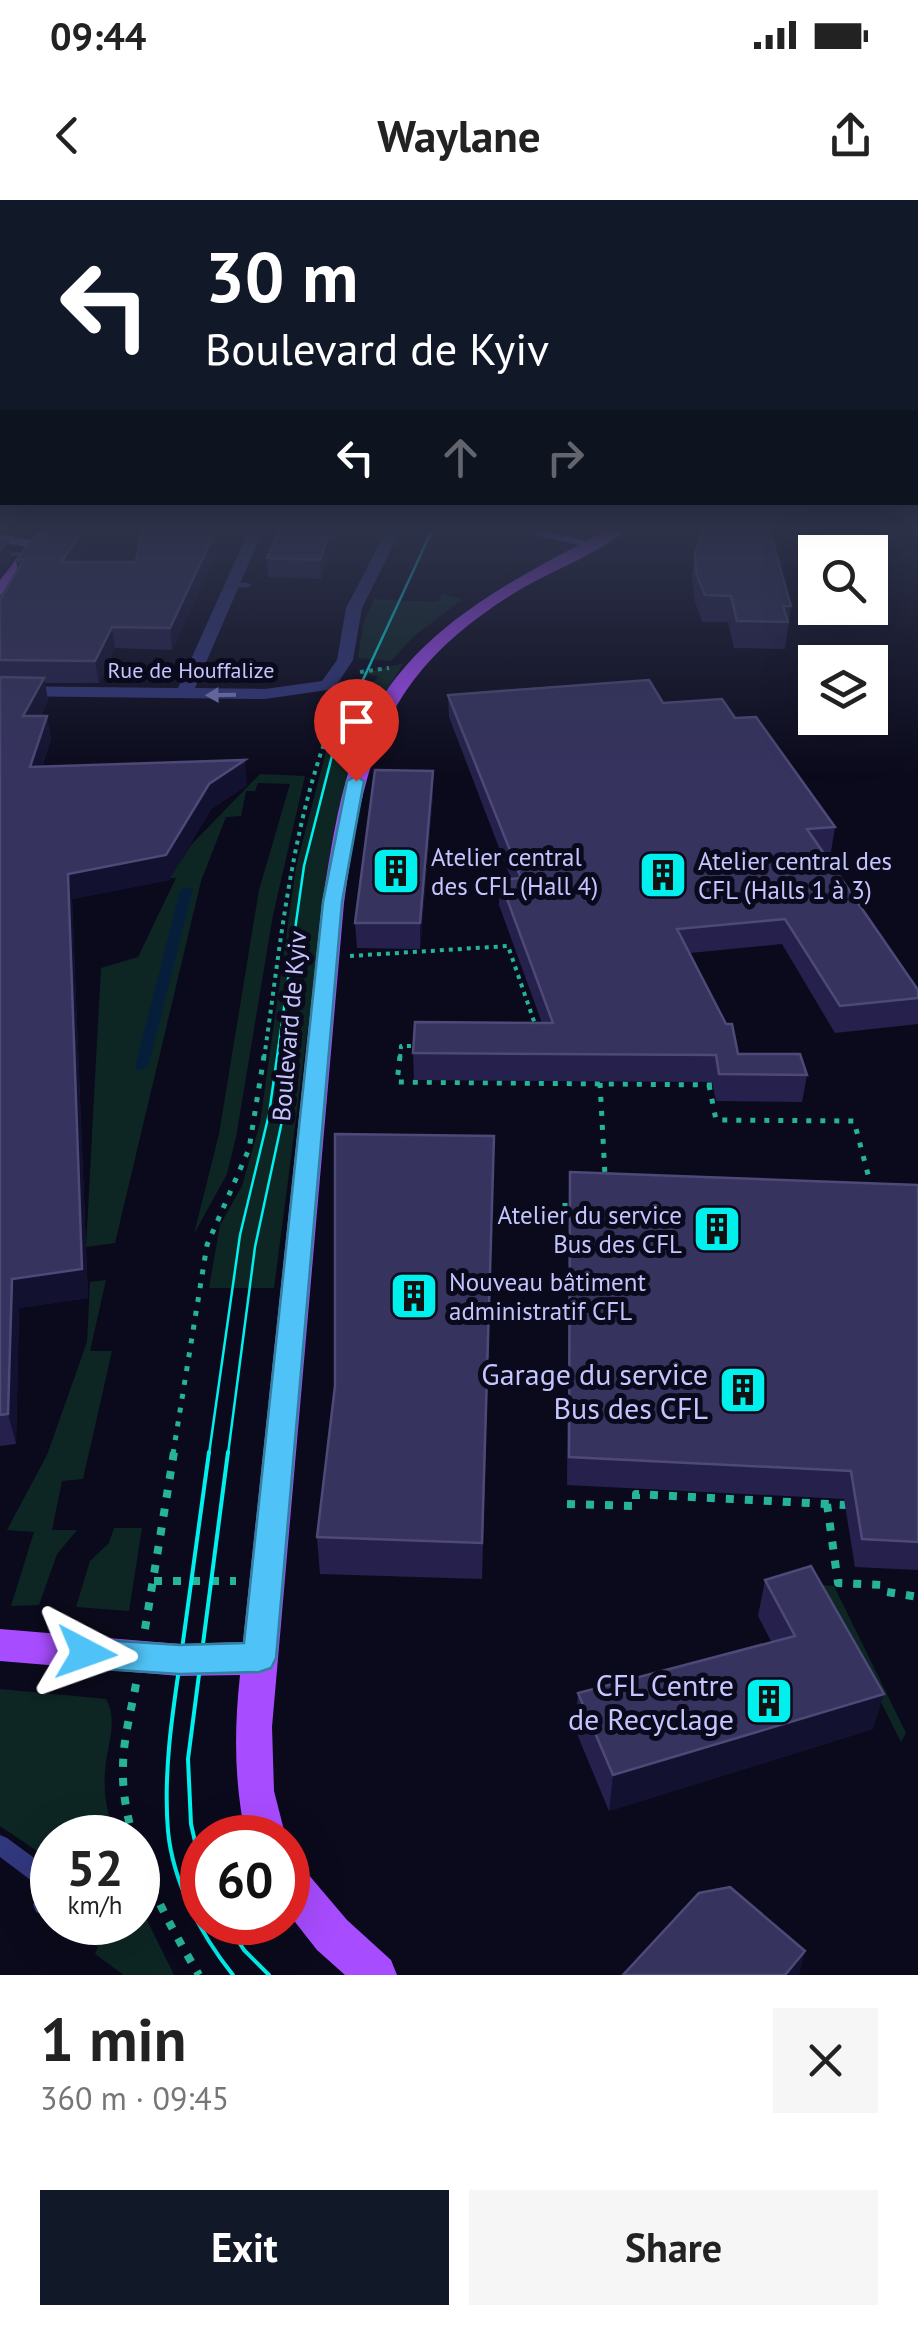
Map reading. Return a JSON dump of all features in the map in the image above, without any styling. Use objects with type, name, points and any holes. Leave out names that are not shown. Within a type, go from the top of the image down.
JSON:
[{"type":"main road","name":"Boulevard de Kyiv","points":[[262,1815],[250,1752],[333,902],[356,781],[374,728],[428,650],[479,611]]},
{"type":"main road","points":[[0,1646],[140,1657],[259,1658]]},
{"type":"main road","points":[[310,1908],[332,1935],[376,1975]]},
{"type":"street","points":[[183,695],[227,611]]},
{"type":"street","name":"Rue de Houffalize","points":[[0,692],[265,694],[328,685],[345,660],[354,611]]},
{"type":"lane","points":[[0,1845],[30,1868]]},
{"type":"path","points":[[366,671],[384,668]]},
{"type":"path","points":[[199,1975],[165,1913],[128,1814],[124,1754],[207,1246],[217,1216],[239,1180],[252,1136],[292,868],[323,745],[348,686]]},
{"type":"path","points":[[346,956],[508,946],[538,1032],[534,1036]]},
{"type":"path","points":[[436,1046],[401,1046],[397,1082],[532,1087],[724,1085]]},
{"type":"path","points":[[600,1084],[605,1185]]},
{"type":"path","points":[[709,1085],[716,1120],[854,1121],[873,1194]]},
{"type":"path","points":[[565,1208],[565,1198],[584,1198]]},
{"type":"path","points":[[567,1504],[636,1506],[636,1494],[846,1505]]},
{"type":"path","points":[[827,1504],[838,1583],[883,1584],[886,1592],[918,1597]]},
{"type":"path","points":[[154,1582],[268,1580]]},
{"type":"green space","points":[[369,611],[447,611],[414,636],[391,661],[358,658]]},
{"type":"green space","points":[[404,663],[374,710],[357,748],[331,850],[274,1288],[209,1288],[220,1225],[242,1186],[260,1123],[296,867],[329,740],[344,707],[364,708],[366,702],[347,701],[357,680],[375,681],[378,676],[361,674]]},
{"type":"green space","points":[[260,774],[305,776],[273,915],[227,1174],[194,1234],[219,1134],[259,890],[290,784],[258,783],[255,791],[246,791],[241,816],[226,817],[201,881],[115,1243],[86,1247],[101,968],[138,957],[176,878],[170,878],[191,845]]},
{"type":"green space","points":[[106,1280],[90,1351],[112,1351],[83,1479],[62,1481],[52,1530],[77,1530],[57,1554],[39,1605],[11,1606],[34,1532],[7,1530],[47,1455],[87,1342],[90,1282]]},
{"type":"green space","points":[[114,1528],[142,1528],[129,1611],[76,1607],[90,1561],[109,1543]]},
{"type":"green space","points":[[822,1585],[834,1586],[906,1733],[901,1742]]},
{"type":"green space","points":[[0,1689],[106,1699],[112,1726],[105,1788],[109,1815],[30,1815],[30,1846],[0,1826]]},
{"type":"green space","points":[[95,1945],[159,1945],[174,1975],[124,1975],[95,1954],[98,1947]]},
{"type":"water","points":[[193,889],[148,1067],[138,1070],[135,1067],[180,891]]},
{"type":"building","points":[[0,611],[178,611],[170,628],[112,627],[95,661],[0,660]]},
{"type":"building","points":[[735,611],[785,611],[788,622],[737,621]]},
{"type":"building","points":[[0,677],[44,678],[23,716],[47,716],[30,767],[245,760],[209,784],[166,855],[68,874],[82,1269],[12,1279],[8,1414],[0,1415]]},
{"type":"building","name":"Atelier central des CFL (Halls 1 à 3)","points":[[649,680],[663,703],[722,699],[735,718],[756,717],[835,827],[807,829],[918,990],[918,998],[840,1006],[785,919],[677,929],[726,1024],[732,1024],[738,1054],[800,1054],[807,1075],[719,1074],[716,1055],[413,1053],[415,1022],[553,1023],[500,880],[521,878],[448,695]]},
{"type":"building","name":"Atelier central des CFL (Hall 4)","points":[[375,770],[433,771],[420,923],[355,923]]},
{"type":"building","name":"Nouveau bâtiment administratif CFL","points":[[335,1134],[494,1136],[482,1543],[317,1537],[335,1386]]},
{"type":"building","name":"Garage du service Bus des CFL","points":[[570,1172],[918,1185],[918,1542],[862,1539],[851,1471],[569,1457]]},
{"type":"building","points":[[811,1566],[884,1694],[613,1775],[578,1693],[795,1636],[765,1580]]},
{"type":"building","points":[[730,1887],[805,1951],[785,1975],[623,1975],[699,1893]]},
{"type":"tram line","points":[[209,1454],[240,1235],[269,1114],[304,866],[337,736],[395,611]]},
{"type":"tram line","points":[[228,1454],[255,1247],[285,1107]]},
{"type":"tram line","points":[[209,1452],[172,1717],[168,1831],[182,1889],[210,1943],[233,1975]]},
{"type":"tram line","points":[[191,1815],[188,1759],[228,1452]]},
{"type":"tram line","points":[[241,1945],[269,1975]]},
{"type":"place","name":"Atelier central des CFL (Hall 4)","points":[[396,871]]},
{"type":"place","name":"Atelier central des CFL (Halls 1 à 3)","points":[[663,875]]},
{"type":"place","name":"Atelier du service Bus des CFL","points":[[717,1229]]},
{"type":"place","name":"Nouveau bâtiment administratif CFL","points":[[414,1296]]},
{"type":"place","name":"Garage du service Bus des CFL","points":[[743,1390]]},
{"type":"place","name":"CFL Centre de Recyclage","points":[[769,1701]]},
{"type":"route","points":[[86,1653],[180,1660],[259,1658],[333,902],[356,781]]}]
